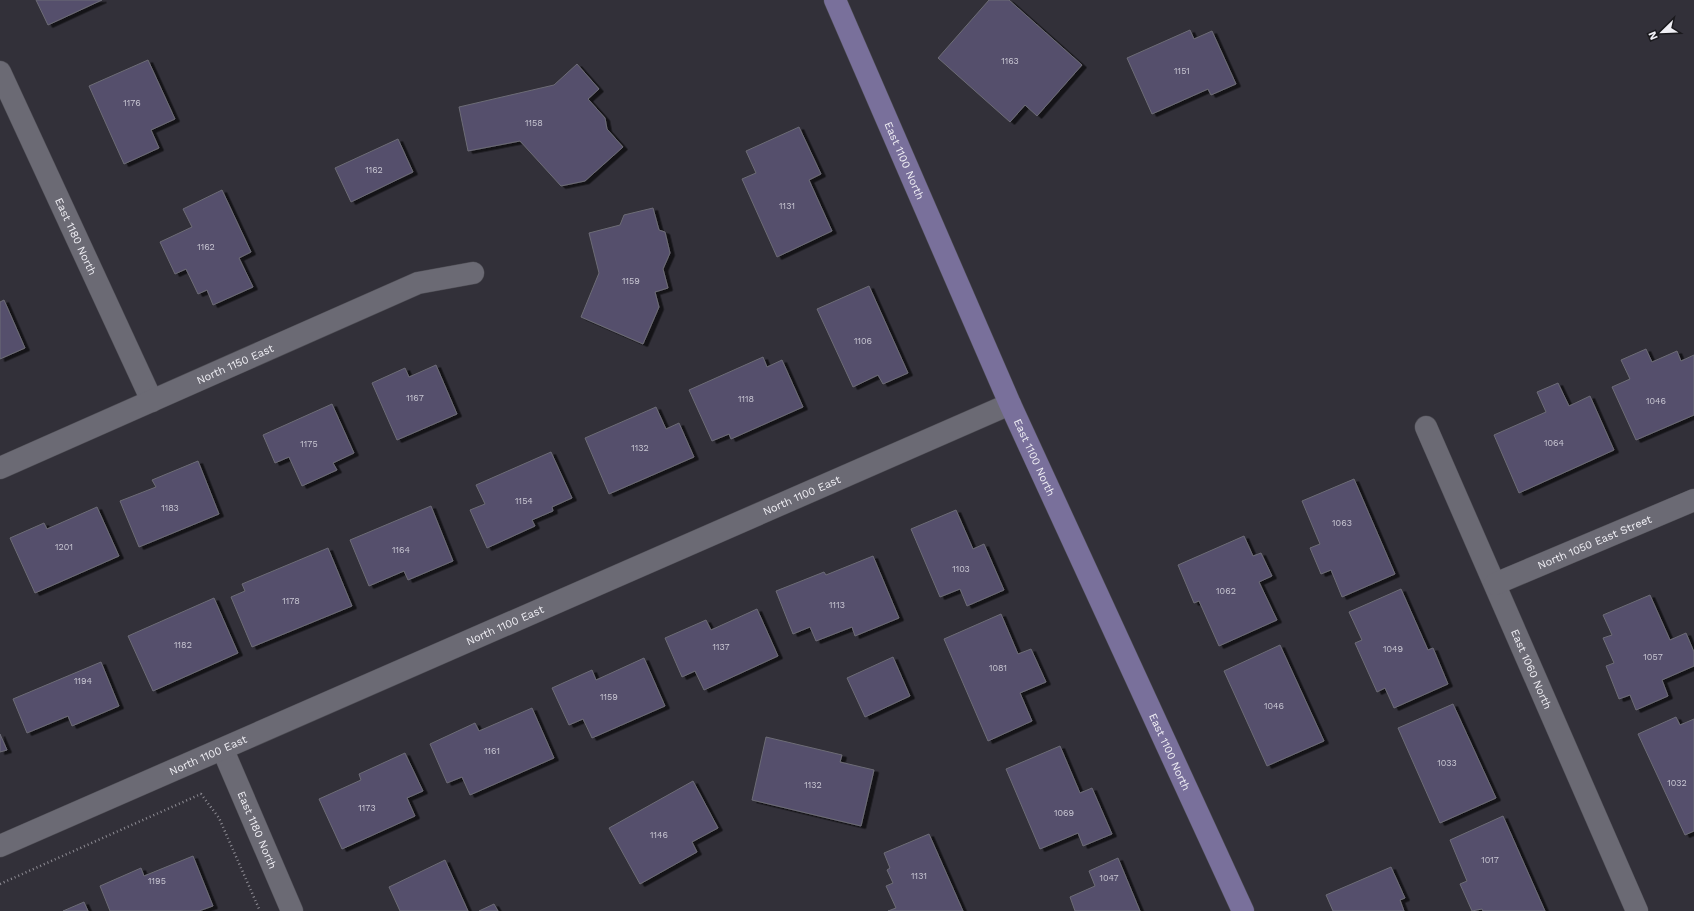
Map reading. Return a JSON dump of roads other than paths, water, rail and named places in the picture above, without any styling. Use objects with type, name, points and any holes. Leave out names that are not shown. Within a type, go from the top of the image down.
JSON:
[{"type":"street","name":"East 1100 North","points":[[835,0],[1010,404],[1243,911]]},
{"type":"street","name":"East 1180 North","points":[[0,72],[152,401]]},
{"type":"street","name":"North 1150 East","points":[[0,468],[418,283],[473,273]]},
{"type":"street","name":"North 1100 East","points":[[0,846],[223,750],[1010,404]]},
{"type":"street","name":"East 1060 North","points":[[1426,427],[1496,584],[1637,911]]},
{"type":"street","name":"North 1050 East Street","points":[[1496,584],[1694,500]]},
{"type":"street","name":"East 1180 North","points":[[223,750],[292,911]]}]
